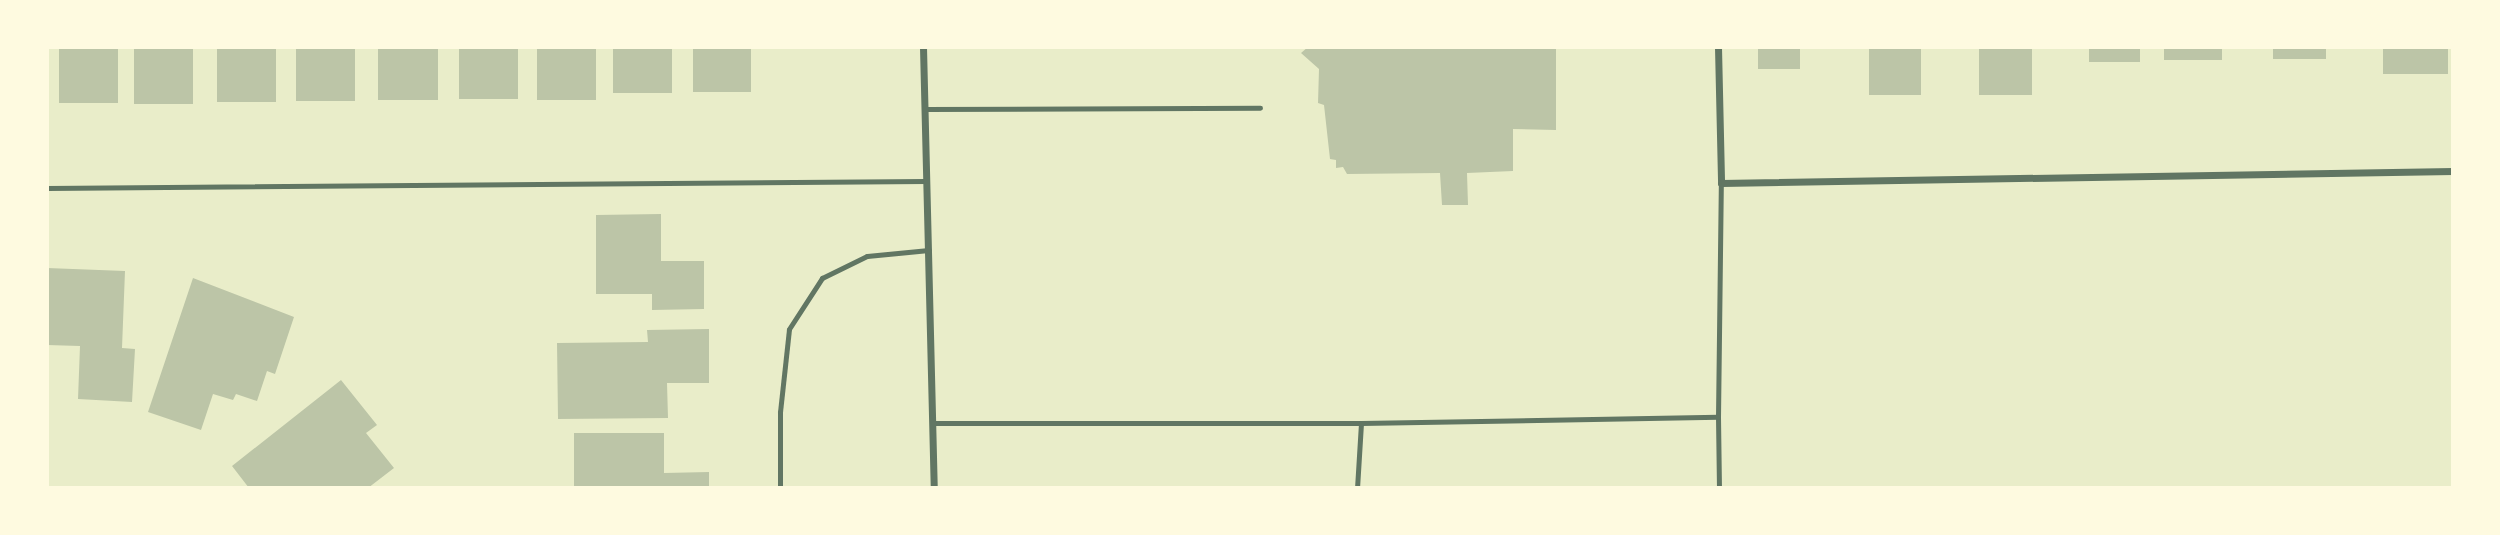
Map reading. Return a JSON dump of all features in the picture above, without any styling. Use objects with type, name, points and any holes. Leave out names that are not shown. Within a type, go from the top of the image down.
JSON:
[{"type":"street","points":[[923,47],[934,488]]},
{"type":"street","points":[[1718,47],[1721,183],[2453,171]]},
{"type":"lane","points":[[925,109],[1260,108]]},
{"type":"lane","points":[[47,188],[926,181]]},
{"type":"lane","points":[[1719,488],[1721,183]]},
{"type":"lane","points":[[780,488],[780,412],[789,329],[822,278],[867,256],[929,250]]},
{"type":"lane","points":[[934,423],[1362,423],[1718,417]]},
{"type":"lane","points":[[1357,488],[1362,423]]},
{"type":"building","points":[[59,47],[118,47],[118,103],[59,103]]},
{"type":"building","points":[[134,47],[193,47],[193,104],[134,104]]},
{"type":"building","points":[[217,47],[276,47],[276,102],[217,102]]},
{"type":"building","points":[[296,47],[355,47],[355,101],[296,101]]},
{"type":"building","points":[[378,47],[438,47],[438,100],[378,100]]},
{"type":"building","points":[[459,47],[518,47],[518,99],[459,99]]},
{"type":"building","points":[[537,47],[596,47],[596,100],[537,100]]},
{"type":"building","points":[[613,47],[672,47],[672,93],[613,93]]},
{"type":"building","points":[[693,47],[751,47],[751,92],[693,92]]},
{"type":"building","points":[[1308,47],[1556,47],[1556,130],[1513,129],[1513,171],[1467,173],[1468,205],[1442,205],[1440,173],[1347,174],[1343,167],[1336,168],[1336,160],[1330,159],[1324,105],[1318,103],[1319,69],[1301,53]]},
{"type":"building","points":[[1758,47],[1800,47],[1800,69],[1758,69]]},
{"type":"building","points":[[1869,47],[1921,47],[1921,95],[1869,95]]},
{"type":"building","points":[[1979,47],[2032,47],[2032,95],[1979,95]]},
{"type":"building","points":[[2089,47],[2140,47],[2140,62],[2089,62]]},
{"type":"building","points":[[2164,47],[2222,47],[2222,60],[2164,60]]},
{"type":"building","points":[[2273,47],[2326,47],[2326,59],[2273,59]]},
{"type":"building","points":[[2383,47],[2448,47],[2448,74],[2383,74]]},
{"type":"building","points":[[661,214],[661,261],[704,261],[704,309],[652,310],[652,294],[596,294],[596,215]]},
{"type":"building","points":[[47,268],[125,271],[122,348],[135,349],[132,402],[78,399],[80,346],[47,345]]},
{"type":"building","points":[[193,278],[294,317],[275,374],[267,371],[257,401],[236,394],[233,400],[213,394],[201,430],[148,412]]},
{"type":"building","points":[[709,329],[709,383],[667,383],[668,418],[558,419],[557,343],[648,342],[647,330]]},
{"type":"building","points":[[341,380],[377,425],[366,433],[394,468],[368,488],[249,488],[232,466]]},
{"type":"building","points":[[574,433],[664,433],[664,473],[709,472],[709,488],[574,488]]}]
